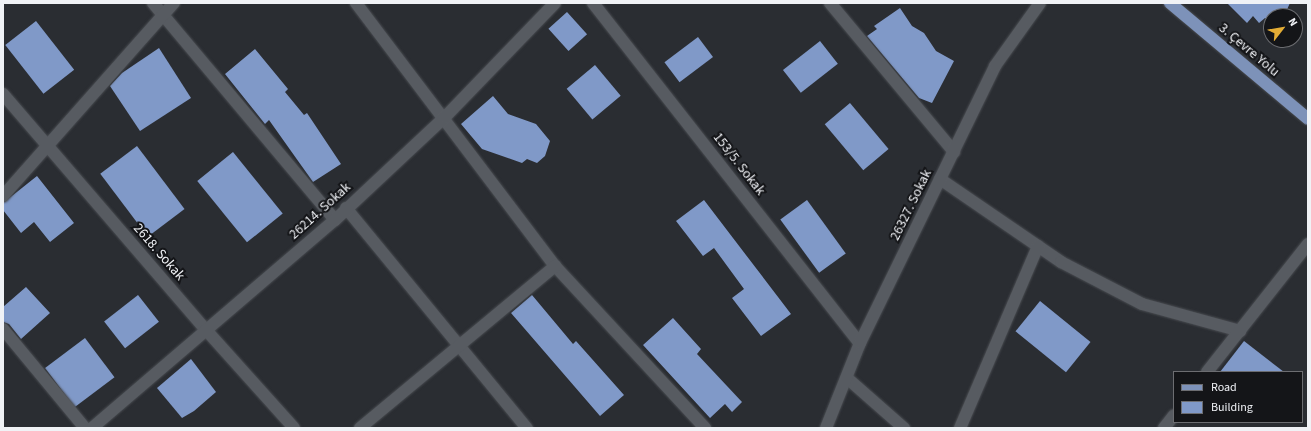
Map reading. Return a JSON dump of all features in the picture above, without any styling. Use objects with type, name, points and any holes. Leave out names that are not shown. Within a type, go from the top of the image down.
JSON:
[{"type":"main road","name":"3. Çevre Yolu","points":[[1170,3],[1308,119]]},
{"type":"street","points":[[153,3],[335,220]]},
{"type":"street","points":[[3,196],[49,146],[162,14],[174,3]]},
{"type":"street","points":[[356,3],[445,117],[555,266],[704,428]]},
{"type":"street","name":"26214. Sokak","points":[[92,428],[335,220],[346,208],[445,117],[555,3]]},
{"type":"street","name":"153/5. Sokak","points":[[593,3],[860,343]]},
{"type":"street","points":[[830,3],[954,152]]},
{"type":"street","name":"26327. Sokak","points":[[826,428],[860,343],[995,66],[1040,3]]},
{"type":"street","name":"2618. Sokak","points":[[3,94],[207,331],[294,428]]},
{"type":"street","points":[[940,179],[1061,262],[1142,304],[1240,330]]},
{"type":"street","points":[[346,208],[527,428]]},
{"type":"street","points":[[1208,371],[1308,244]]},
{"type":"street","points":[[960,428],[1038,246]]},
{"type":"street","points":[[360,428],[458,345],[555,266]]},
{"type":"street","points":[[3,329],[85,428]]},
{"type":"street","points":[[847,378],[904,428]]},
{"type":"street","points":[[1164,428],[1173,416]]},
{"type":"building","points":[[1227,3],[1290,3],[1288,8],[1263,8],[1263,20],[1259,23],[1253,16],[1247,23]]},
{"type":"building","points":[[900,8],[912,26],[924,33],[936,51],[954,61],[932,103],[919,98],[867,36],[877,29],[874,26]]},
{"type":"building","points":[[567,12],[587,34],[568,51],[548,29]]},
{"type":"building","points":[[36,21],[74,70],[43,94],[5,45]]},
{"type":"building","points":[[698,37],[713,57],[680,82],[664,62]]},
{"type":"building","points":[[820,41],[838,64],[801,93],[783,70]]},
{"type":"building","points":[[159,48],[191,98],[140,131],[110,86],[122,73]]},
{"type":"building","points":[[255,49],[288,89],[285,92],[304,115],[307,113],[341,164],[313,182],[269,120],[265,124],[225,74]]},
{"type":"building","points":[[595,65],[621,96],[592,119],[567,89]]},
{"type":"building","points":[[493,96],[508,114],[536,124],[550,141],[545,156],[537,163],[527,159],[522,163],[482,149],[461,124]]},
{"type":"building","points":[[850,103],[889,149],[863,170],[825,124]]},
{"type":"building","points":[[137,146],[185,209],[148,237],[100,174]]},
{"type":"building","points":[[233,152],[283,213],[247,242],[197,181]]},
{"type":"building","points":[[37,176],[74,223],[50,242],[34,222],[21,233],[3,210],[3,203]]},
{"type":"building","points":[[704,200],[791,314],[761,336],[732,298],[744,289],[714,248],[703,256],[676,221]]},
{"type":"building","points":[[807,200],[846,253],[819,273],[780,219]]},
{"type":"building","points":[[26,287],[50,313],[21,339],[9,324],[3,322],[3,307]]},
{"type":"building","points":[[138,295],[159,322],[125,348],[104,321]]},
{"type":"building","points":[[532,295],[573,344],[576,341],[624,395],[600,416],[511,313]]},
{"type":"building","points":[[1040,301],[1091,342],[1066,372],[1015,331]]},
{"type":"building","points":[[673,318],[701,349],[697,354],[742,402],[732,412],[725,404],[710,418],[643,345]]},
{"type":"building","points":[[85,338],[114,377],[75,407],[45,368]]},
{"type":"building","points":[[1244,341],[1283,371],[1221,371]]},
{"type":"building","points":[[191,359],[216,392],[194,411],[182,418],[157,388]]}]
